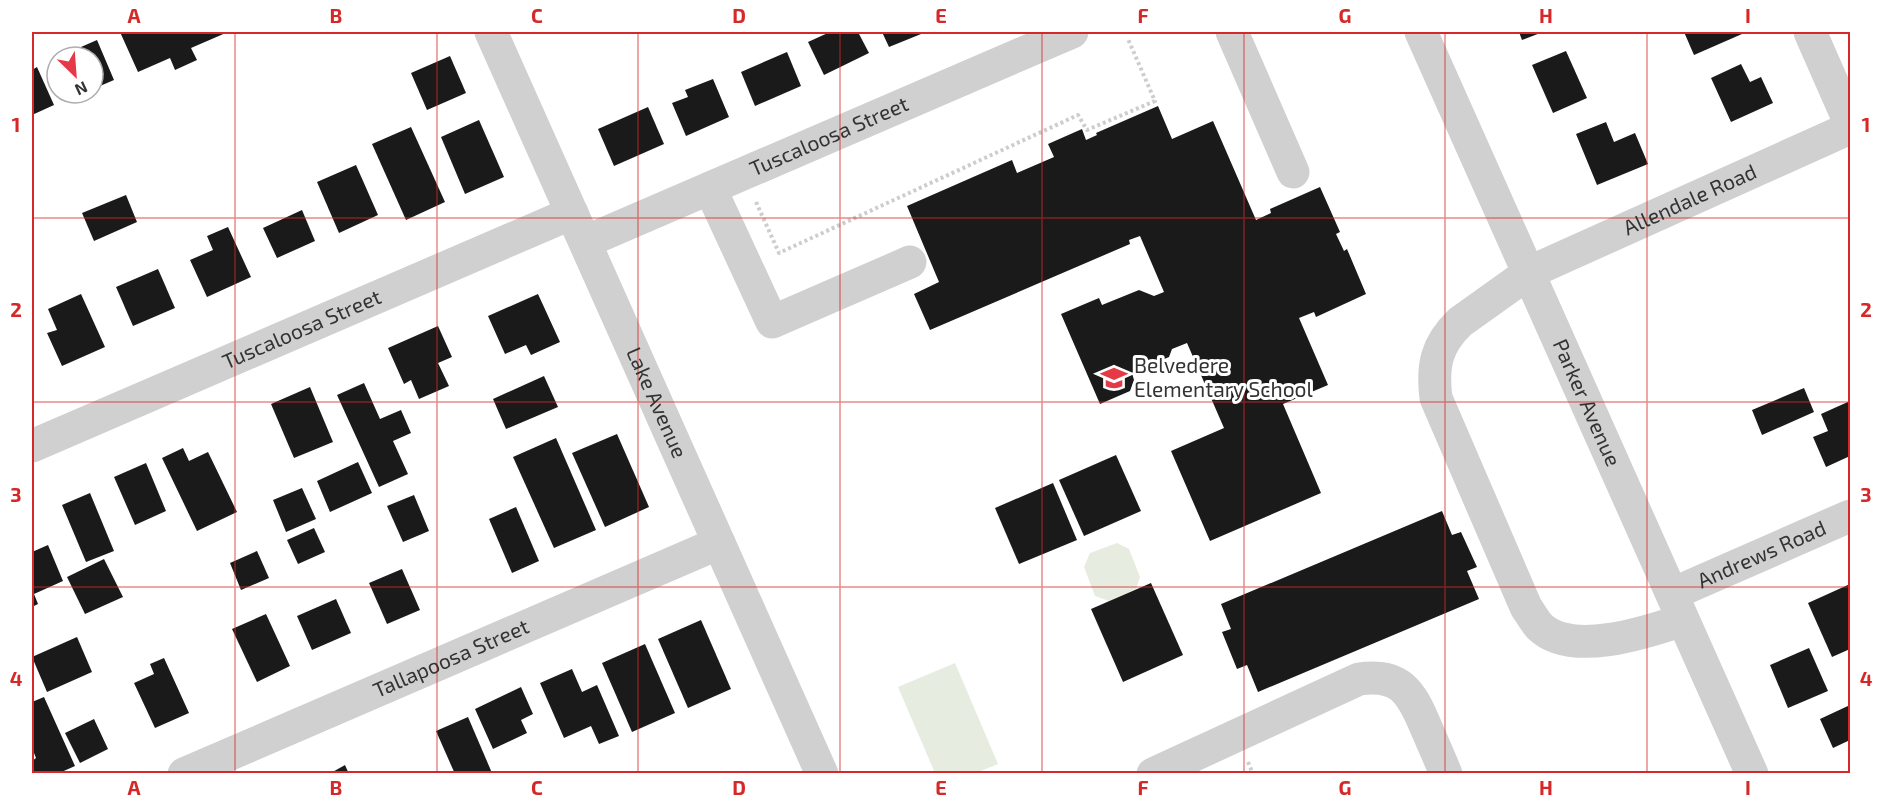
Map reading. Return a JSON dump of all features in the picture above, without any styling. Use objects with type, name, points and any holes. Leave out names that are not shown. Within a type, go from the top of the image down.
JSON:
[{"type":"street","name":"Lake Avenue","points":[[491,32],[822,774]]},
{"type":"street","name":"Tuscaloosa Street","points":[[32,446],[578,227],[710,188],[1072,32]]},
{"type":"street","points":[[1232,32],[1293,172]]},
{"type":"street","name":"Parker Avenue","points":[[1421,32],[1752,774]]},
{"type":"street","points":[[1810,32],[1851,123]]},
{"type":"street","name":"Allendale Road","points":[[1678,607],[1650,631],[1590,642],[1564,639],[1541,627],[1526,607],[1436,398],[1433,375],[1438,350],[1451,330],[1475,310],[1530,272],[1851,128]]},
{"type":"street","points":[[710,188],[772,322],[910,262]]},
{"type":"street","name":"Andrews Road","points":[[1678,607],[1851,516]]},
{"type":"street","name":"Tallapoosa Street","points":[[184,774],[719,543]]},
{"type":"street","points":[[1153,774],[1359,679],[1374,677],[1389,680],[1402,687],[1413,697],[1446,774]]},
{"type":"path","points":[[754,198],[779,253],[1078,115],[1087,130],[1155,101],[1128,39]]},
{"type":"shaded area","points":[[1117,543],[1129,549],[1140,577],[1136,589],[1109,601],[1095,596],[1084,567],[1090,553]]},
{"type":"shaded area","points":[[955,663],[998,764],[976,773],[935,773],[898,687]]},
{"type":"building","points":[[120,32],[228,32],[191,48],[197,60],[175,70],[170,58],[138,72]]},
{"type":"building","points":[[830,32],[858,32],[869,53],[824,75],[808,42]]},
{"type":"building","points":[[882,32],[926,32],[889,47]]},
{"type":"building","points":[[1519,32],[1543,32],[1522,40]]},
{"type":"building","points":[[1684,32],[1740,32],[1742,34],[1694,55]]},
{"type":"building","points":[[97,40],[99,45],[86,45]]},
{"type":"building","points":[[1566,51],[1587,98],[1553,113],[1532,65]]},
{"type":"building","points":[[787,52],[801,86],[755,106],[741,72]]},
{"type":"building","points":[[450,56],[466,93],[427,110],[411,73]]},
{"type":"building","points":[[105,59],[114,80],[105,84]]},
{"type":"building","points":[[1741,64],[1750,82],[1761,77],[1773,103],[1731,122],[1711,78]]},
{"type":"building","points":[[37,67],[45,85],[45,105],[54,105],[32,115],[32,70]]},
{"type":"building","points":[[713,79],[729,117],[686,136],[672,103],[688,97],[685,90]]},
{"type":"building","points":[[1158,106],[1172,139],[1213,121],[1256,220],[1271,213],[1270,209],[1320,187],[1340,232],[1336,234],[1344,251],[1347,249],[1366,294],[1316,317],[1314,312],[1299,318],[1328,385],[1283,404],[1321,493],[1210,541],[1171,451],[1224,428],[1187,343],[1172,349],[1169,357],[1132,373],[1134,380],[1130,391],[1100,404],[1061,314],[1099,298],[1102,305],[1139,290],[1154,296],[1164,292],[1140,236],[1129,240],[1130,244],[930,330],[914,294],[939,282],[907,206],[1012,160],[1017,173],[1054,157],[1048,144],[1082,129],[1086,140],[1097,135],[1096,133]]},
{"type":"building","points":[[648,107],[664,144],[614,166],[598,129]]},
{"type":"building","points":[[479,120],[504,177],[465,194],[441,137]]},
{"type":"building","points":[[1606,122],[1614,142],[1635,133],[1648,164],[1597,185],[1576,134]]},
{"type":"building","points":[[411,127],[445,202],[406,220],[372,144]]},
{"type":"building","points":[[356,165],[378,215],[339,233],[317,182]]},
{"type":"building","points":[[126,195],[137,222],[94,241],[82,213]]},
{"type":"building","points":[[302,210],[315,241],[277,258],[263,228]]},
{"type":"building","points":[[228,227],[251,277],[207,297],[190,260],[213,250],[207,236]]},
{"type":"building","points":[[158,269],[175,308],[133,326],[116,287]]},
{"type":"building","points":[[81,294],[105,347],[62,366],[47,333],[57,330],[48,309]]},
{"type":"building","points":[[538,294],[560,342],[531,355],[526,345],[505,354],[488,316]]},
{"type":"building","points":[[438,326],[452,357],[438,363],[449,386],[419,399],[411,380],[404,384],[388,348]]},
{"type":"building","points":[[544,376],[558,407],[506,429],[493,399]]},
{"type":"building","points":[[364,383],[380,419],[401,410],[411,433],[393,441],[408,474],[379,487],[337,395]]},
{"type":"building","points":[[310,387],[333,442],[294,458],[271,404]]},
{"type":"building","points":[[1804,388],[1814,412],[1762,435],[1752,410]]},
{"type":"building","points":[[1850,401],[1850,456],[1826,467],[1813,437],[1828,431],[1821,414]]},
{"type":"building","points":[[617,434],[649,507],[605,527],[572,453]]},
{"type":"building","points":[[556,438],[596,530],[554,548],[513,457]]},
{"type":"building","points":[[183,448],[189,461],[208,452],[237,512],[197,531],[162,458]]},
{"type":"building","points":[[1116,455],[1141,511],[1084,536],[1059,480]]},
{"type":"building","points":[[358,462],[372,493],[330,512],[317,481]]},
{"type":"building","points":[[146,463],[166,511],[135,525],[114,477]]},
{"type":"building","points":[[1053,483],[1077,540],[1019,564],[995,508]]},
{"type":"building","points":[[302,488],[316,519],[286,532],[273,500]]},
{"type":"building","points":[[90,493],[114,551],[86,562],[62,505]]},
{"type":"building","points":[[414,495],[429,531],[403,542],[387,506]]},
{"type":"building","points":[[516,507],[539,561],[512,573],[489,519]]},
{"type":"building","points":[[1442,511],[1452,535],[1461,532],[1477,567],[1467,571],[1479,599],[1258,692],[1247,665],[1237,669],[1222,632],[1231,629],[1221,604]]},
{"type":"building","points":[[314,528],[325,552],[298,564],[287,540]]},
{"type":"building","points":[[48,545],[63,581],[34,594],[38,604],[32,607],[32,552]]},
{"type":"building","points":[[257,551],[269,578],[241,590],[230,563]]},
{"type":"building","points":[[104,559],[123,597],[85,614],[67,577]]},
{"type":"building","points":[[402,569],[420,610],[387,624],[369,583]]},
{"type":"building","points":[[1151,583],[1183,655],[1123,682],[1091,609]]},
{"type":"building","points":[[1850,584],[1850,649],[1832,657],[1808,603]]},
{"type":"building","points":[[336,599],[351,633],[312,650],[297,616]]},
{"type":"building","points":[[266,614],[290,666],[257,682],[232,629]]},
{"type":"building","points":[[701,620],[731,689],[688,708],[658,639]]},
{"type":"building","points":[[77,637],[92,672],[47,692],[32,657]]},
{"type":"building","points":[[645,644],[675,713],[632,732],[602,663]]},
{"type":"building","points":[[1809,648],[1828,691],[1788,708],[1770,665]]},
{"type":"building","points":[[164,658],[189,713],[155,728],[134,683],[154,674],[150,664]]},
{"type":"building","points":[[572,669],[582,692],[597,685],[619,736],[599,744],[591,726],[564,738],[540,683]]},
{"type":"building","points":[[521,687],[533,714],[521,720],[527,733],[493,749],[475,709]]},
{"type":"building","points":[[44,697],[75,766],[57,774],[32,774],[32,761],[36,758],[32,748],[32,702]]},
{"type":"building","points":[[1850,705],[1850,740],[1833,748],[1820,719]]},
{"type":"building","points":[[468,717],[491,774],[455,774],[436,731]]},
{"type":"building","points":[[94,719],[108,749],[80,763],[65,733]]},
{"type":"building","points":[[345,765],[349,774],[329,774]]},
{"type":"place","name":"Belvedere Elementary School","points":[[1114,378]]}]
